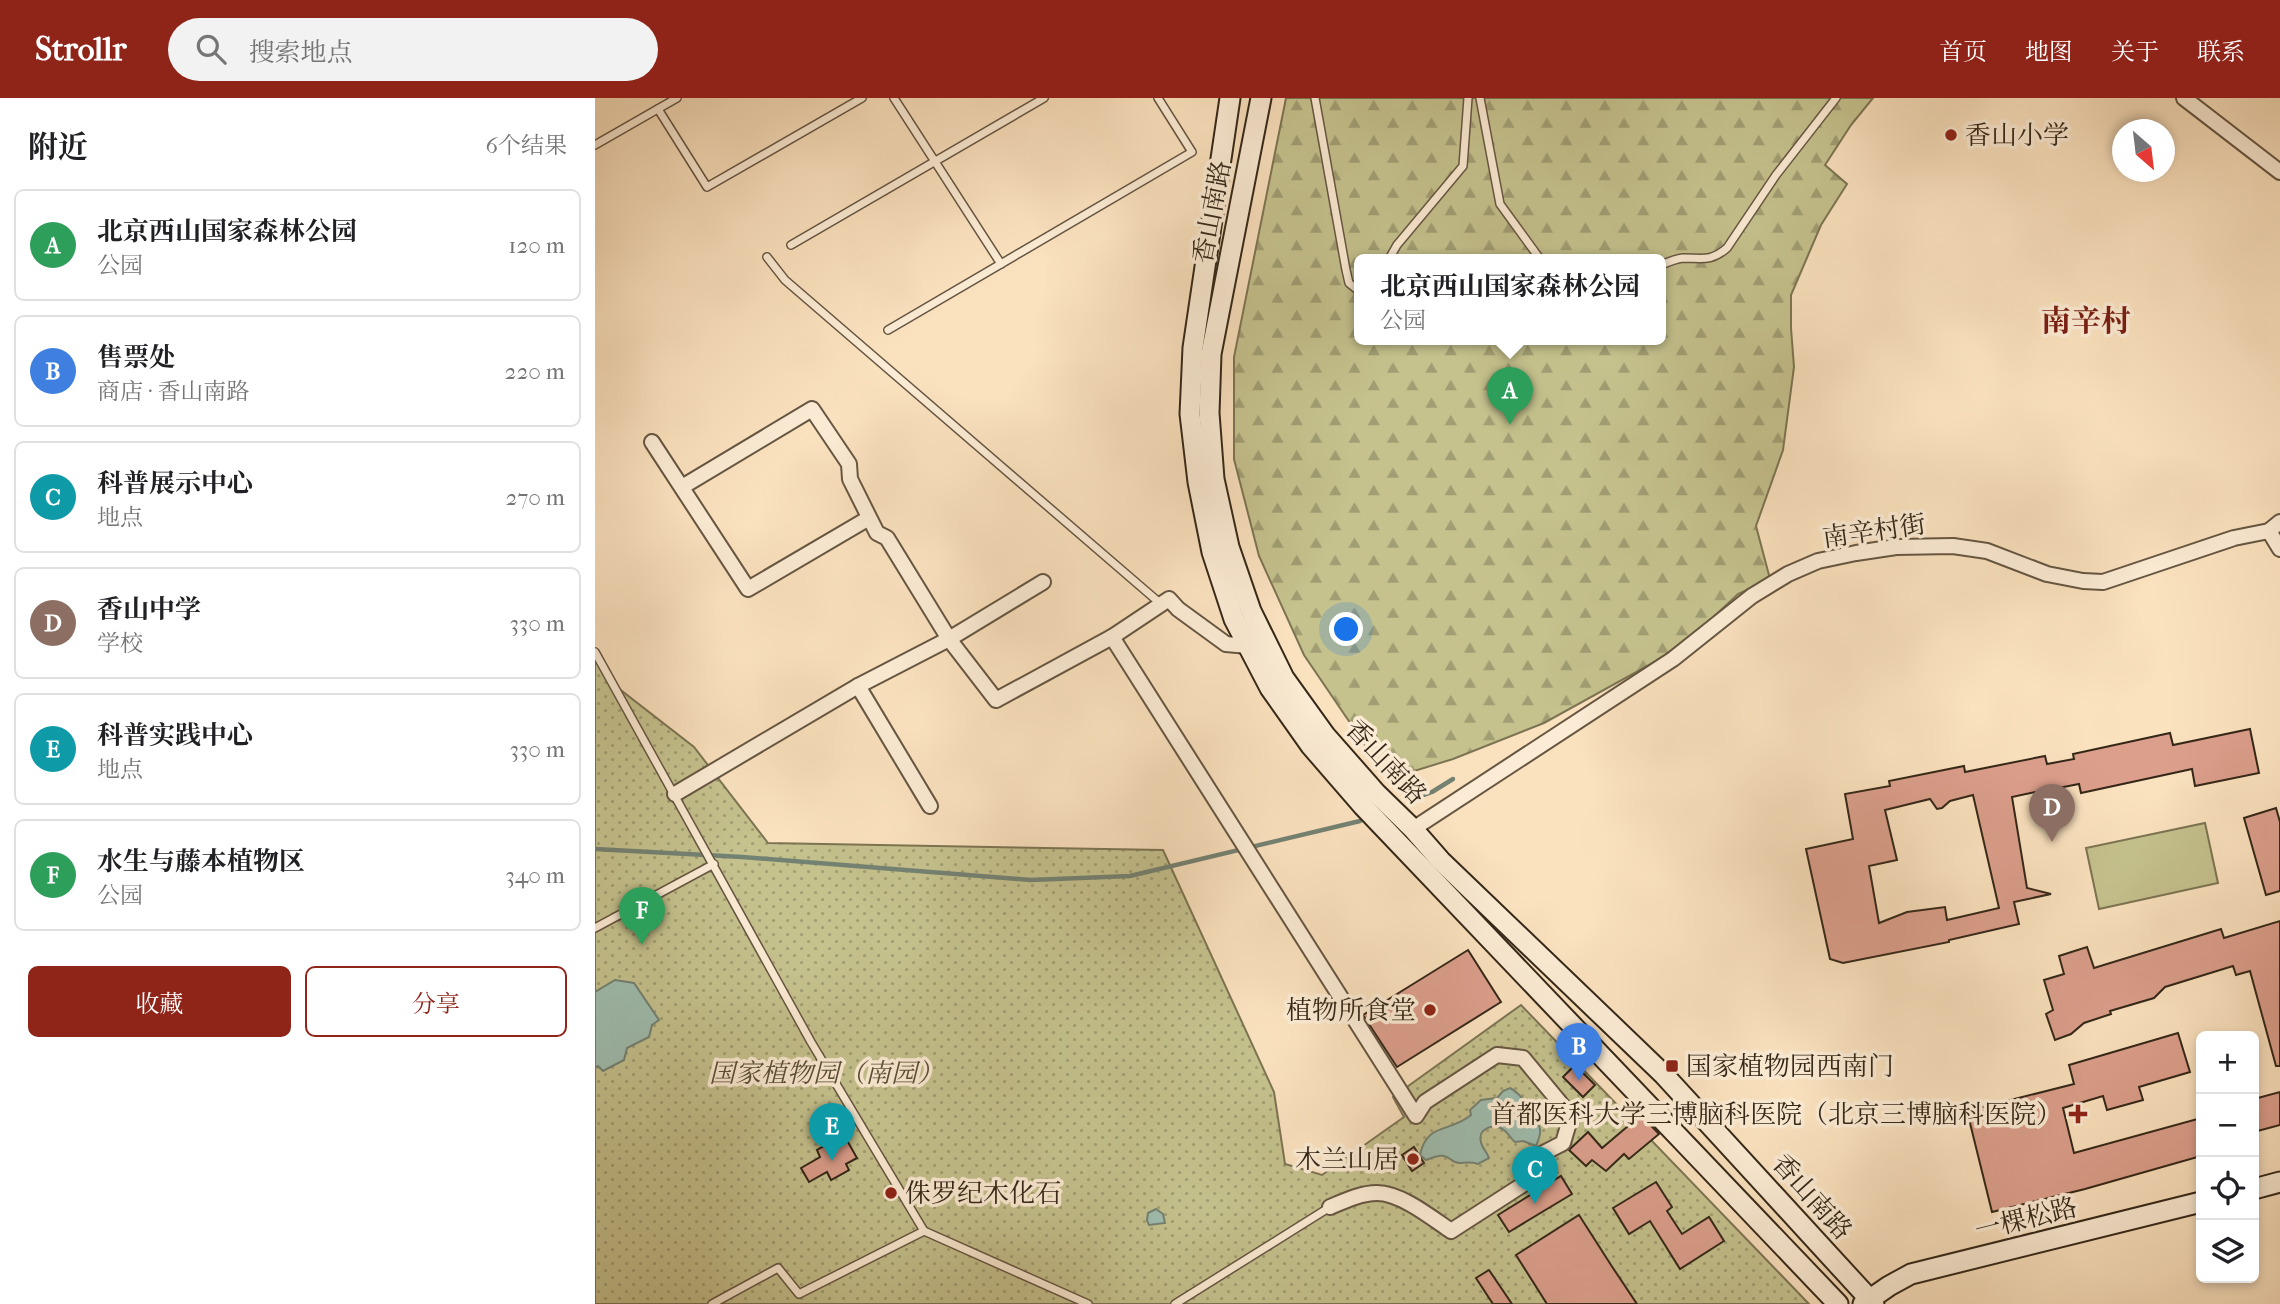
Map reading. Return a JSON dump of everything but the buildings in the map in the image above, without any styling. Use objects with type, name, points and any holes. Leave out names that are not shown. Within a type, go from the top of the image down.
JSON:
[{"type":"street","name":"香山南路","points":[[1230,98],[1193,348],[1190,414],[1198,482],[1212,552],[1234,619],[1270,688],[1311,746],[1363,806],[1838,1304]]},
{"type":"street","name":"香山南路","points":[[1261,98],[1211,354],[1209,413],[1215,479],[1229,547],[1251,611],[1284,678],[1325,735],[1376,793],[1413,828],[1441,861],[1664,1075],[1868,1302]]},
{"type":"street","points":[[2184,98],[2280,172]]},
{"type":"street","points":[[682,487],[812,409],[849,464],[850,478],[877,533],[887,538],[949,639],[996,700],[1112,637],[1168,599],[1226,644],[1248,646]]},
{"type":"street","points":[[652,442],[747,589],[869,519]]},
{"type":"street","points":[[2274,527],[2280,549]]},
{"type":"street","name":"南辛村街","points":[[1413,828],[1673,659],[1752,597],[1818,561],[1856,552],[1896,547],[1953,546],[1987,551],[2047,574],[2083,582],[2103,582],[2234,537],[2274,527]]},
{"type":"street","points":[[675,794],[858,686],[949,639],[1043,582]]},
{"type":"street","points":[[1112,637],[1416,1116],[1425,1102],[1497,1055],[1523,1058],[1571,1116],[1563,1143],[1536,1157],[1527,1182],[1451,1231],[1411,1203],[1379,1193],[1351,1198],[1329,1208]]},
{"type":"street","points":[[858,686],[930,806]]},
{"type":"street","points":[[2259,1188],[2280,1182]]},
{"type":"street","name":"一棵松路","points":[[1868,1302],[1911,1274],[2196,1203]]},
{"type":"lane","points":[[595,145],[677,98]]},
{"type":"lane","points":[[658,108],[707,187],[862,98]]},
{"type":"lane","points":[[894,98],[1001,264]]},
{"type":"lane","points":[[791,244],[1044,98]]},
{"type":"lane","points":[[888,330],[1192,152],[1158,98]]},
{"type":"lane","points":[[1315,98],[1346,270],[1349,283],[1354,287]]},
{"type":"lane","points":[[1392,254],[1463,166],[1468,98]]},
{"type":"lane","points":[[1480,98],[1500,204],[1536,254]]},
{"type":"lane","points":[[1666,263],[1679,258],[1701,260],[1718,256],[1727,248],[1776,175],[1836,98]]},
{"type":"lane","points":[[767,257],[785,280],[1161,604]]},
{"type":"lane","points":[[595,652],[811,1042],[924,1231],[1088,1304]]},
{"type":"lane","points":[[595,928],[714,864]]},
{"type":"lane","points":[[1175,1304],[1329,1208]]},
{"type":"lane","points":[[712,1304],[778,1268],[799,1294],[924,1231]]},
{"type":"green space","points":[[1286,98],[1873,98],[1851,125],[1825,165],[1847,184],[1821,225],[1791,295],[1794,367],[1783,450],[1756,526],[1770,579],[1738,594],[1708,622],[1660,659],[1544,723],[1453,759],[1411,772],[1391,768],[1374,758],[1304,655],[1259,556],[1234,459],[1234,357]]},
{"type":"green space","name":"国家植物园（南园）","points":[[595,656],[613,684],[694,747],[768,843],[1163,850],[1274,1092],[1285,1164],[1322,1175],[1404,1117],[1393,1097],[1521,1005],[1809,1304],[595,1304]]},
{"type":"green space","points":[[2205,823],[2218,883],[2099,909],[2086,848]]},
{"type":"shaded area","points":[[615,980],[634,983],[659,1020],[652,1025],[649,1037],[627,1048],[624,1060],[603,1071],[598,1066],[595,1068],[595,992]]},
{"type":"shaded area","points":[[1510,1088],[1524,1100],[1539,1124],[1540,1133],[1536,1146],[1523,1141],[1515,1142],[1504,1130],[1491,1127],[1484,1130],[1480,1137],[1489,1158],[1478,1164],[1458,1163],[1442,1156],[1426,1160],[1420,1155],[1428,1137],[1463,1121],[1471,1115],[1470,1110],[1481,1100],[1497,1098]]},
{"type":"shaded area","points":[[1156,1209],[1163,1214],[1165,1223],[1149,1225],[1148,1213]]},
{"type":"waterway","points":[[1413,799],[1432,792],[1453,779]]},
{"type":"waterway","points":[[595,849],[742,857],[1031,880],[1130,876],[1360,821]]},
{"type":"place","name":"香山小学","points":[[1951,135]]},
{"type":"place","name":"北京西山国家森林公园","points":[[1510,425]]},
{"type":"place","name":"香山中学","points":[[2052,842]]},
{"type":"place","name":"水生与藤本植物区","points":[[642,945]]},
{"type":"place","name":"植物所食堂","points":[[1430,1010]]},
{"type":"place","name":"国家植物园西南门","points":[[1672,1066]]},
{"type":"place","name":"售票处","points":[[1579,1081]]},
{"type":"place","name":"首都医科大学三博脑科医院（北京三博脑科医院）","points":[[2078,1114]]},
{"type":"place","name":"木兰山居","points":[[1413,1159]]},
{"type":"place","name":"科普实践中心","points":[[832,1161]]},
{"type":"place","name":"侏罗纪木化石","points":[[891,1193]]},
{"type":"place","name":"科普展示中心","points":[[1535,1204]]},
{"type":"district","name":"南辛村","points":[[2086,321]]}]
